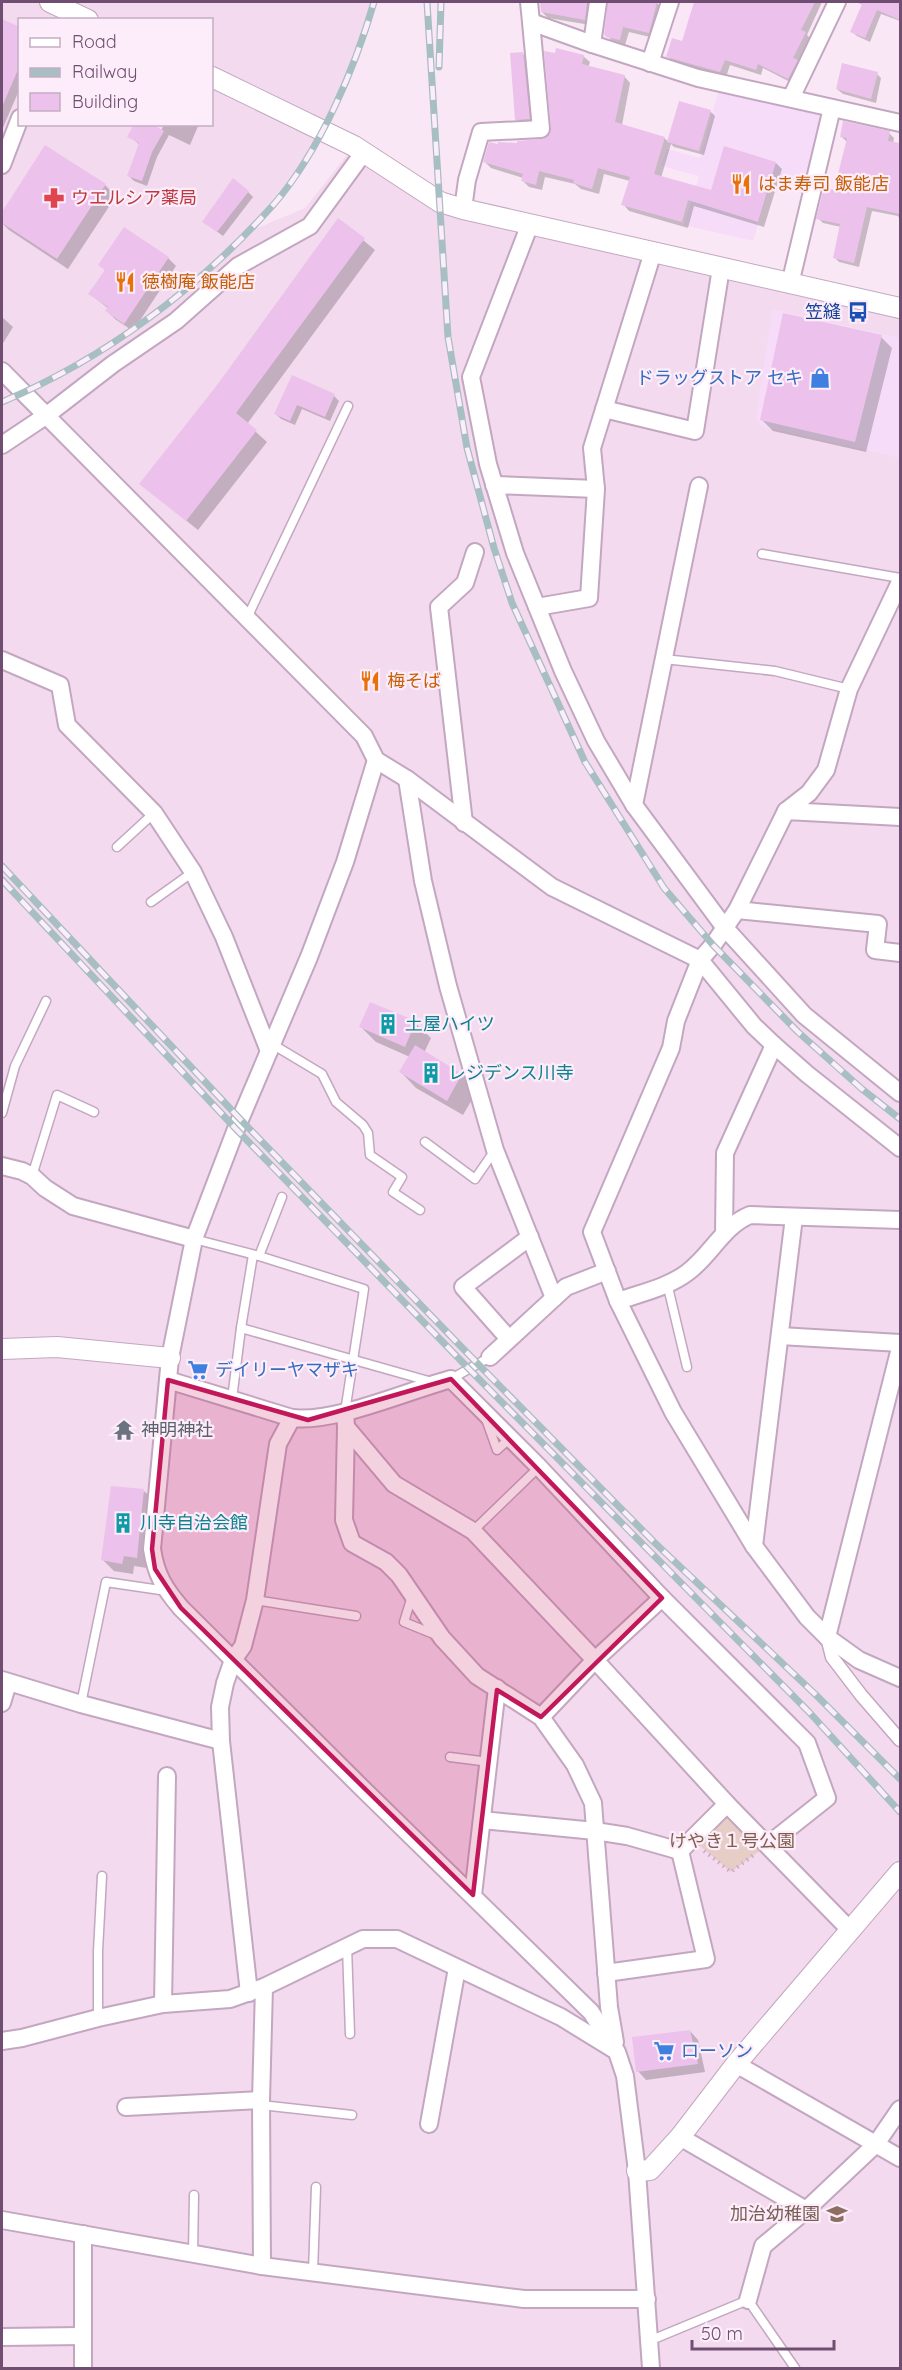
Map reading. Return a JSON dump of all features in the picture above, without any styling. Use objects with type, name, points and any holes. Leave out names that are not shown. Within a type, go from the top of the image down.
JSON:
[{"type":"street","points":[[463,209],[481,132],[541,129],[529,2]]},
{"type":"street","points":[[592,44],[598,2]]},
{"type":"street","points":[[650,63],[670,2]]},
{"type":"street","points":[[791,98],[837,2]]},
{"type":"street","points":[[58,7],[83,18]]},
{"type":"street","points":[[531,22],[698,78],[900,123]]},
{"type":"street","points":[[213,77],[364,152],[440,202],[900,308]]},
{"type":"street","points":[[790,284],[832,108]]},
{"type":"street","points":[[2,165],[18,123]]},
{"type":"street","points":[[2,445],[176,321],[238,266],[310,226],[364,152]]},
{"type":"street","points":[[530,224],[471,377],[488,464],[514,554],[563,671],[596,741],[634,805],[725,928],[804,1015],[900,1093]]},
{"type":"street","points":[[537,607],[589,598],[596,489],[592,448],[653,252]]},
{"type":"street","points":[[604,409],[695,431],[721,268]]},
{"type":"street","points":[[2,371],[364,736],[376,760],[407,779],[552,887],[700,960],[754,1026],[774,1045],[900,1148]]},
{"type":"street","points":[[494,485],[596,489]]},
{"type":"street","points":[[634,805],[699,486]]},
{"type":"street","points":[[464,823],[439,607],[465,583],[475,552]]},
{"type":"street","points":[[900,580],[849,689],[826,770],[808,793],[786,811],[737,910],[700,960],[676,1021],[671,1048],[592,1232],[618,1301],[673,1412],[754,1546],[807,1617],[827,1637],[860,1660],[900,1678]]},
{"type":"street","points":[[2,660],[60,685],[68,725],[154,813],[193,872],[224,937],[271,1047]]},
{"type":"street","points":[[376,760],[345,862],[194,1239],[170,1358],[152,1549],[155,1569],[167,1592],[233,1660],[591,2012],[617,2052]]},
{"type":"street","points":[[407,779],[423,881],[448,986],[495,1150],[554,1298]]},
{"type":"street","points":[[786,811],[900,817]]},
{"type":"street","points":[[737,910],[878,924],[875,950],[900,953]]},
{"type":"street","points":[[724,1234],[725,1153],[774,1045]]},
{"type":"street","points":[[2,1166],[32,1176],[45,1188],[73,1206],[194,1239]]},
{"type":"street","points":[[618,1301],[667,1283],[688,1272],[737,1220],[750,1215],[900,1220]]},
{"type":"street","points":[[754,1546],[794,1217]]},
{"type":"street","points":[[509,1340],[463,1287],[530,1238]]},
{"type":"street","points":[[490,1357],[566,1287],[607,1270]]},
{"type":"street","points":[[780,1336],[900,1343]]},
{"type":"street","points":[[2,1349],[57,1347],[170,1358]]},
{"type":"street","points":[[900,1348],[827,1637],[832,1657],[900,1740]]},
{"type":"street","points":[[168,1380],[292,1418],[308,1420],[346,1420],[443,1381],[484,1412],[662,1598],[807,1743],[827,1798],[768,1845]]},
{"type":"street","points":[[262,2266],[261,2102],[256,1990],[221,1742],[220,1707],[233,1660],[243,1646],[255,1599],[278,1444],[292,1418]]},
{"type":"street","points":[[346,1420],[394,1484],[473,1531],[596,1660],[727,1804],[851,1931]]},
{"type":"street","points":[[346,1420],[344,1520],[352,1543],[386,1562],[399,1575],[442,1638],[477,1676],[541,1717],[575,1765],[593,1803],[609,2007],[617,2052],[625,2076],[637,2171],[651,2368]]},
{"type":"street","points":[[541,1717],[596,1660],[662,1598]]},
{"type":"street","points":[[2,1703],[5,1682],[221,1742]]},
{"type":"street","points":[[473,1895],[497,1688]]},
{"type":"street","points":[[163,2004],[167,1776]]},
{"type":"street","points":[[686,1845],[727,1804]]},
{"type":"street","points":[[482,1820],[595,1831],[686,1845]]},
{"type":"street","points":[[606,1973],[706,1959],[686,1845]]},
{"type":"street","points":[[637,2171],[650,2170],[680,2137],[736,2064],[900,1872]]},
{"type":"street","points":[[2,2040],[22,2038],[163,2004],[230,1999],[256,1990],[363,1939],[397,1939],[561,2017],[617,2052]]},
{"type":"street","points":[[429,2124],[457,1968]]},
{"type":"street","points":[[736,2064],[900,2158]]},
{"type":"street","points":[[126,2107],[261,2102]]},
{"type":"street","points":[[748,2300],[763,2246],[806,2210],[876,2144],[900,2109]]},
{"type":"street","points":[[680,2137],[806,2210]]},
{"type":"street","points":[[2,2220],[262,2266],[524,2299],[647,2299]]},
{"type":"street","points":[[82,2234],[83,2368]]},
{"type":"street","points":[[2,2337],[82,2336]]},
{"type":"lane","points":[[246,618],[348,406]]},
{"type":"lane","points":[[762,554],[900,580]]},
{"type":"lane","points":[[663,659],[775,671],[849,689]]},
{"type":"lane","points":[[117,847],[154,813]]},
{"type":"lane","points":[[151,902],[193,872]]},
{"type":"lane","points":[[2,1113],[15,1066],[46,1001]]},
{"type":"lane","points":[[271,1047],[321,1074],[336,1102],[363,1125],[368,1133],[370,1155],[402,1177],[393,1192],[420,1210]]},
{"type":"lane","points":[[32,1176],[57,1095],[94,1112]]},
{"type":"lane","points":[[425,1142],[475,1179],[495,1150]]},
{"type":"lane","points":[[232,1399],[241,1328],[256,1255],[282,1197]]},
{"type":"lane","points":[[194,1239],[364,1288],[346,1420]]},
{"type":"lane","points":[[667,1283],[687,1367]]},
{"type":"lane","points":[[241,1328],[354,1360],[443,1381],[490,1357]]},
{"type":"lane","points":[[473,1531],[539,1467]]},
{"type":"lane","points":[[81,1704],[106,1582],[167,1592]]},
{"type":"lane","points":[[255,1599],[356,1616]]},
{"type":"lane","points":[[450,1757],[489,1762]]},
{"type":"lane","points":[[98,2018],[98,1951],[102,1876]]},
{"type":"lane","points":[[347,1947],[350,2034]]},
{"type":"lane","points":[[261,2102],[352,2115]]},
{"type":"lane","points":[[313,2272],[316,2187]]},
{"type":"lane","points":[[193,2254],[194,2195]]},
{"type":"lane","points":[[649,2341],[748,2300],[795,2368]]},
{"type":"path","points":[[686,1845],[713,1859],[731,1872],[768,1845]]},
{"type":"highlighted area","points":[[451,1379],[662,1598],[541,1717],[497,1690],[473,1895],[181,1608],[155,1569],[152,1549],[168,1380],[308,1420]]},
{"type":"shaded area","points":[[2,2],[371,2],[353,59],[323,130],[293,174],[246,233],[305,208],[354,146],[440,202],[900,308],[900,2368],[2,2368]]},
{"type":"shaded area","points":[[718,92],[817,113],[821,119],[805,185],[772,178],[753,241],[684,225],[699,176],[661,166],[667,149],[700,158]]},
{"type":"shaded area","name":"ドラッグストア セキ","points":[[772,309],[900,338],[900,458],[761,426],[756,417]]},
{"type":"green space","name":"けやき１号公園","points":[[727,1804],[769,1844],[731,1872],[693,1840]]},
{"type":"building","points":[[540,2],[587,2],[585,20],[541,12]]},
{"type":"building","points":[[608,2],[657,2],[649,33],[623,27],[620,40],[606,37],[604,34]]},
{"type":"building","points":[[694,2],[815,2],[801,30],[806,32],[793,58],[798,60],[788,79],[758,64],[756,70],[725,60],[720,72],[666,57],[672,38],[682,41]]},
{"type":"building","points":[[857,2],[900,2],[900,20],[877,10],[865,38],[850,32],[862,4]]},
{"type":"building","points":[[2,19],[18,26],[18,70],[2,107]]},
{"type":"building","points":[[556,48],[584,55],[582,64],[625,75],[615,122],[665,137],[654,174],[711,190],[724,146],[776,162],[758,222],[688,200],[682,222],[621,205],[630,177],[598,168],[592,189],[573,183],[574,180],[539,171],[536,185],[521,181],[523,174],[483,162],[489,142],[517,143],[517,141],[542,139],[550,134],[544,51],[555,53]]},
{"type":"building","points":[[523,52],[530,119],[515,120],[510,53]]},
{"type":"building","points":[[842,63],[878,72],[871,99],[836,89]]},
{"type":"building","points":[[679,101],[711,110],[699,151],[667,142]]},
{"type":"building","points":[[843,121],[890,131],[888,141],[900,143],[900,214],[867,207],[854,263],[833,258],[840,224],[816,219],[824,187],[834,190],[847,138],[840,137]]},
{"type":"building","points":[[133,126],[155,126],[164,131],[152,152],[142,181],[127,176],[139,143],[127,137]]},
{"type":"building","name":"ウエルシア薬局","points":[[45,145],[106,184],[57,259],[2,223],[2,212]]},
{"type":"building","points":[[233,178],[249,191],[217,232],[202,222]]},
{"type":"building","points":[[338,218],[365,238],[236,413],[257,430],[186,521],[139,484],[217,385]]},
{"type":"building","name":"徳樹庵 飯能店","points":[[124,227],[169,257],[124,324],[105,311],[108,307],[88,294],[105,270],[98,265]]},
{"type":"building","name":"ドラッグストア セキ","points":[[783,313],[882,335],[855,442],[760,420]]},
{"type":"building","points":[[292,375],[335,394],[325,417],[297,405],[290,421],[274,414]]},
{"type":"building","name":"土屋ハイツ","points":[[370,1002],[416,1021],[405,1047],[359,1027]]},
{"type":"building","name":"レジデンス川寺","points":[[415,1045],[462,1074],[447,1101],[399,1072]]},
{"type":"building","name":"川寺自治会館","points":[[111,1486],[144,1489],[137,1558],[124,1556],[122,1564],[101,1560]]},
{"type":"building","name":"ローソン","points":[[690,2030],[698,2064],[636,2072],[632,2037]]},
{"type":"railway","points":[[2,402],[78,364],[149,318],[214,264],[274,204],[291,183],[334,108],[357,54],[374,2]]},
{"type":"railway","points":[[427,2],[448,337],[467,448],[494,548],[512,603],[585,762],[664,888],[713,945],[798,1032],[862,1089],[900,1119]]},
{"type":"railway","points":[[439,67],[441,2]]},
{"type":"railway","points":[[2,866],[240,1119],[478,1364],[655,1543],[816,1695],[900,1779]]},
{"type":"railway","points":[[2,880],[236,1129],[469,1369],[809,1712],[900,1812]]},
{"type":"place","name":"はま寿司 飯能店","points":[[741,184]]},
{"type":"place","name":"ウエルシア薬局","points":[[54,198]]},
{"type":"place","name":"徳樹庵 飯能店","points":[[125,282]]},
{"type":"place","name":"笠縫","points":[[858,312]]},
{"type":"place","name":"ドラッグストア セキ","points":[[820,378]]},
{"type":"place","name":"梅そば","points":[[370,681]]},
{"type":"place","name":"土屋ハイツ","points":[[388,1024]]},
{"type":"place","name":"レジデンス川寺","points":[[431,1073]]},
{"type":"place","name":"デイリーヤマザキ","points":[[198,1370]]},
{"type":"place","name":"神明神社","points":[[124,1430]]},
{"type":"place","name":"川寺自治会館","points":[[123,1523]]},
{"type":"place","name":"ローソン","points":[[664,2051]]},
{"type":"place","name":"加治幼稚園","points":[[837,2214]]}]
